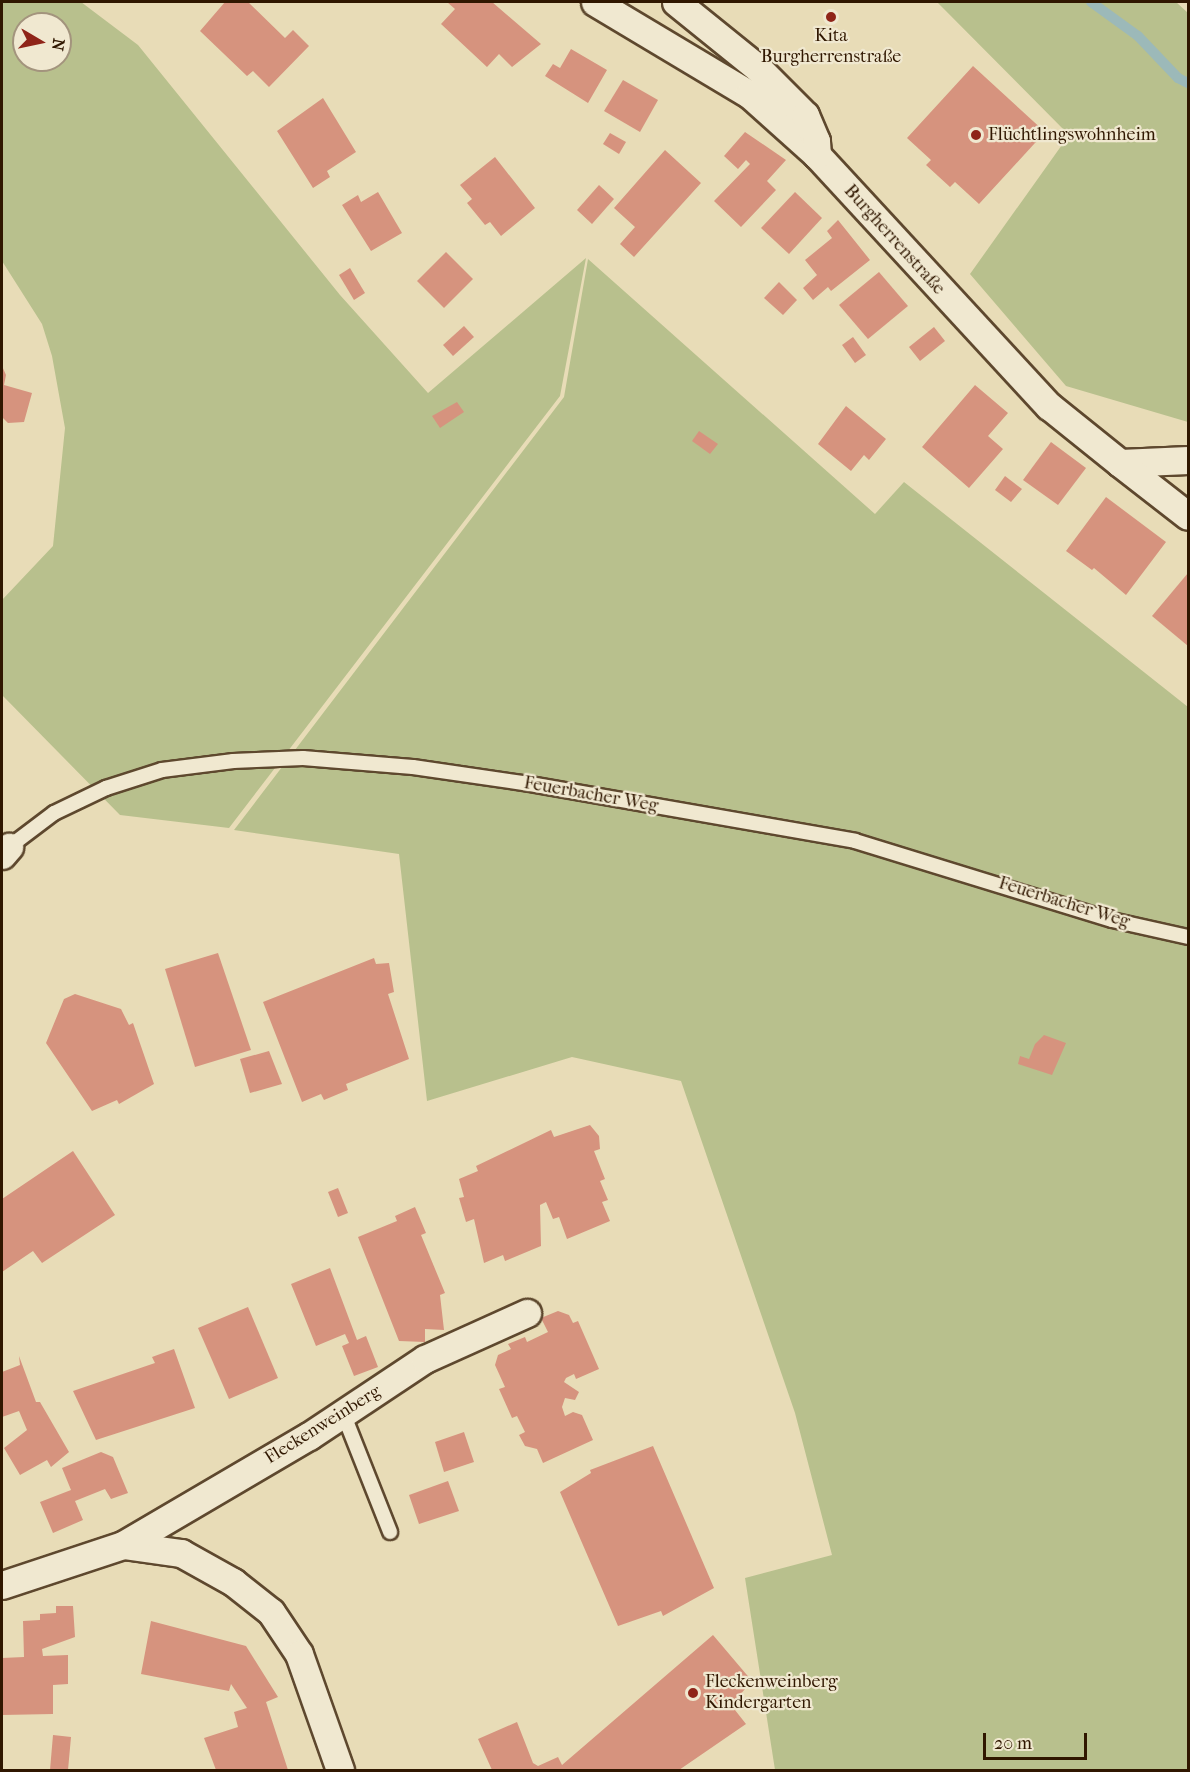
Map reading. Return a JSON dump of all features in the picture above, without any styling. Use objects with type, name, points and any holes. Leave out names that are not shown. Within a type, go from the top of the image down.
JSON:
[{"type":"street","name":"Burgherrenstraße","points":[[595,2],[749,94],[817,155],[1049,406],[1188,516]]},
{"type":"street","points":[[676,2],[759,69],[805,115],[817,155]]},
{"type":"street","points":[[1120,463],[1188,460]]},
{"type":"street","name":"Fleckenweinberg","points":[[2,1584],[123,1545],[343,1413],[425,1359],[527,1313]]},
{"type":"street","name":"Fleckenweinberg","points":[[123,1545],[181,1553],[233,1582],[271,1612],[299,1654],[340,1770]]},
{"type":"lane","name":"Feuerbacher Weg","points":[[5,851],[54,813],[128,781],[162,770],[233,761],[303,758],[412,767],[519,783],[855,841],[1112,920],[1188,937]]},
{"type":"lane","points":[[343,1413],[390,1532]]},
{"type":"green space","points":[[2,2],[81,2],[138,45],[340,295],[428,393],[586,258],[560,396],[229,828],[120,815],[2,695],[2,600],[53,546],[65,428],[52,356],[42,324],[2,261]]},
{"type":"green space","points":[[937,2],[1176,2],[1188,13],[1188,422],[1066,386],[970,274],[1069,135]]},
{"type":"green space","points":[[588,259],[875,514],[904,482],[1188,707],[1188,1770],[775,1770],[745,1578],[832,1555],[795,1413],[681,1081],[572,1057],[427,1101],[399,854],[234,830],[564,397]]},
{"type":"building","points":[[225,2],[248,2],[285,38],[293,30],[309,46],[269,87],[253,71],[247,76],[200,31]]},
{"type":"building","points":[[447,2],[492,2],[541,44],[512,67],[499,54],[487,67],[441,24],[455,9]]},
{"type":"building","points":[[571,49],[607,70],[588,103],[545,76],[553,64],[560,68]]},
{"type":"building","name":"Flüchtlingswohnheim","points":[[973,66],[1045,132],[979,204],[955,182],[950,187],[926,165],[931,160],[907,138]]},
{"type":"building","points":[[623,80],[658,100],[640,132],[604,111]]},
{"type":"building","points":[[323,98],[356,152],[327,171],[330,177],[313,188],[277,131]]},
{"type":"building","points":[[745,132],[786,160],[767,181],[776,190],[741,227],[714,201],[750,164],[746,160],[738,169],[724,156]]},
{"type":"building","points":[[610,133],[626,142],[619,154],[603,144]]},
{"type":"building","points":[[665,150],[701,183],[634,257],[620,244],[635,227],[614,208]]},
{"type":"building","points":[[495,157],[535,208],[501,236],[490,222],[485,225],[467,203],[472,199],[460,185]]},
{"type":"building","points":[[599,185],[614,199],[592,224],[577,210]]},
{"type":"building","points":[[378,192],[402,233],[371,251],[342,205],[358,195],[361,202]]},
{"type":"building","points":[[795,192],[822,218],[789,254],[761,228]]},
{"type":"building","points":[[838,220],[870,260],[831,291],[828,287],[813,300],[803,288],[817,275],[805,260],[832,238],[827,231]]},
{"type":"building","points":[[446,252],[473,279],[444,308],[417,281]]},
{"type":"building","points":[[350,268],[365,293],[354,300],[339,275]]},
{"type":"building","points":[[879,272],[908,306],[868,339],[839,305]]},
{"type":"building","points":[[779,282],[797,300],[783,315],[764,298]]},
{"type":"building","points":[[464,326],[474,337],[453,356],[443,345]]},
{"type":"building","points":[[934,327],[945,341],[920,361],[909,347]]},
{"type":"building","points":[[853,337],[866,355],[855,363],[842,345]]},
{"type":"building","points":[[2,366],[6,375],[4,385],[32,393],[24,422],[8,423],[2,417]]},
{"type":"building","points":[[975,385],[1008,413],[988,436],[1003,449],[969,488],[922,447]]},
{"type":"building","points":[[457,402],[464,412],[440,428],[432,416]]},
{"type":"building","points":[[846,406],[886,439],[869,460],[864,455],[851,471],[818,444]]},
{"type":"building","points":[[699,431],[718,444],[710,454],[692,441]]},
{"type":"building","points":[[1051,442],[1086,468],[1058,505],[1023,480]]},
{"type":"building","points":[[1005,476],[1022,489],[1011,502],[995,490]]},
{"type":"building","points":[[1106,497],[1166,542],[1126,595],[1094,568],[1092,570],[1066,551]]},
{"type":"building","points":[[1188,573],[1188,646],[1152,616]]},
{"type":"building","points":[[218,953],[251,1050],[195,1067],[165,969]]},
{"type":"building","points":[[374,958],[376,964],[389,963],[394,992],[388,994],[409,1059],[346,1084],[348,1090],[324,1100],[321,1094],[302,1102],[263,1002]]},
{"type":"building","points":[[75,994],[121,1009],[129,1025],[133,1023],[154,1084],[119,1104],[117,1100],[92,1111],[46,1043],[64,999]]},
{"type":"building","points":[[1044,1035],[1066,1043],[1052,1075],[1018,1064],[1020,1056],[1029,1059],[1035,1044]]},
{"type":"building","points":[[269,1051],[282,1084],[250,1093],[240,1059]]},
{"type":"building","points":[[590,1125],[599,1136],[600,1149],[594,1151],[605,1179],[600,1181],[608,1200],[602,1202],[610,1221],[567,1239],[559,1217],[553,1219],[546,1202],[540,1205],[541,1246],[505,1261],[503,1255],[484,1263],[474,1219],[466,1222],[459,1198],[464,1197],[459,1179],[478,1171],[476,1166],[551,1130],[554,1137]]},
{"type":"building","points":[[73,1151],[115,1215],[42,1263],[33,1251],[2,1272],[2,1199]]},
{"type":"building","points":[[338,1188],[348,1213],[338,1217],[328,1192]]},
{"type":"building","points":[[415,1207],[426,1233],[421,1235],[445,1293],[440,1295],[444,1330],[425,1329],[425,1342],[399,1341],[358,1237],[397,1221],[395,1216]]},
{"type":"building","points":[[330,1268],[357,1340],[366,1336],[378,1367],[354,1376],[342,1346],[349,1343],[345,1334],[316,1346],[291,1284]]},
{"type":"building","points":[[248,1307],[278,1378],[229,1399],[198,1328]]},
{"type":"building","points":[[558,1311],[569,1315],[573,1323],[578,1321],[599,1369],[576,1379],[574,1374],[566,1378],[564,1382],[579,1392],[575,1400],[565,1398],[562,1407],[565,1416],[573,1412],[582,1415],[593,1440],[543,1463],[537,1449],[525,1446],[519,1435],[525,1432],[517,1416],[512,1418],[499,1389],[505,1387],[495,1365],[498,1355],[511,1349],[508,1344],[525,1337],[527,1342],[548,1332],[541,1318]]},
{"type":"building","points":[[174,1349],[195,1408],[96,1440],[73,1391],[155,1363],[152,1357]]},
{"type":"building","points":[[19,1356],[36,1402],[40,1402],[69,1452],[51,1467],[47,1460],[20,1475],[4,1448],[27,1430],[19,1411],[2,1417],[2,1372],[20,1365]]},
{"type":"building","points":[[464,1432],[474,1462],[444,1472],[435,1442]]},
{"type":"building","points":[[653,1446],[714,1588],[663,1616],[661,1611],[618,1626],[560,1492],[591,1473],[590,1470]]},
{"type":"building","points":[[101,1452],[113,1457],[128,1493],[111,1499],[105,1489],[75,1501],[83,1520],[53,1533],[40,1502],[71,1490],[62,1468]]},
{"type":"building","points":[[448,1481],[459,1511],[419,1524],[409,1495]]},
{"type":"building","points":[[56,1606],[73,1606],[75,1637],[42,1649],[43,1656],[68,1655],[68,1684],[53,1685],[53,1714],[2,1715],[2,1658],[24,1657],[23,1621],[40,1620],[40,1614],[56,1613]]},
{"type":"building","points":[[151,1621],[246,1646],[278,1697],[266,1702],[288,1770],[216,1770],[204,1738],[238,1727],[234,1712],[247,1708],[231,1684],[229,1691],[141,1674]]},
{"type":"building","name":"Fleckenweinberg Kindergarten","points":[[713,1635],[752,1681],[731,1705],[746,1724],[679,1770],[492,1770],[478,1739],[517,1722],[533,1763],[538,1766],[558,1757],[562,1765]]},
{"type":"building","points":[[53,1735],[71,1737],[68,1770],[50,1770]]},
{"type":"waterway","points":[[1091,2],[1138,36],[1178,78],[1188,83]]},
{"type":"place","name":"Kita Burgherrenstraße","points":[[831,17]]},
{"type":"place","name":"Flüchtlingswohnheim","points":[[976,135]]},
{"type":"place","name":"Fleckenweinberg Kindergarten","points":[[693,1693]]}]
